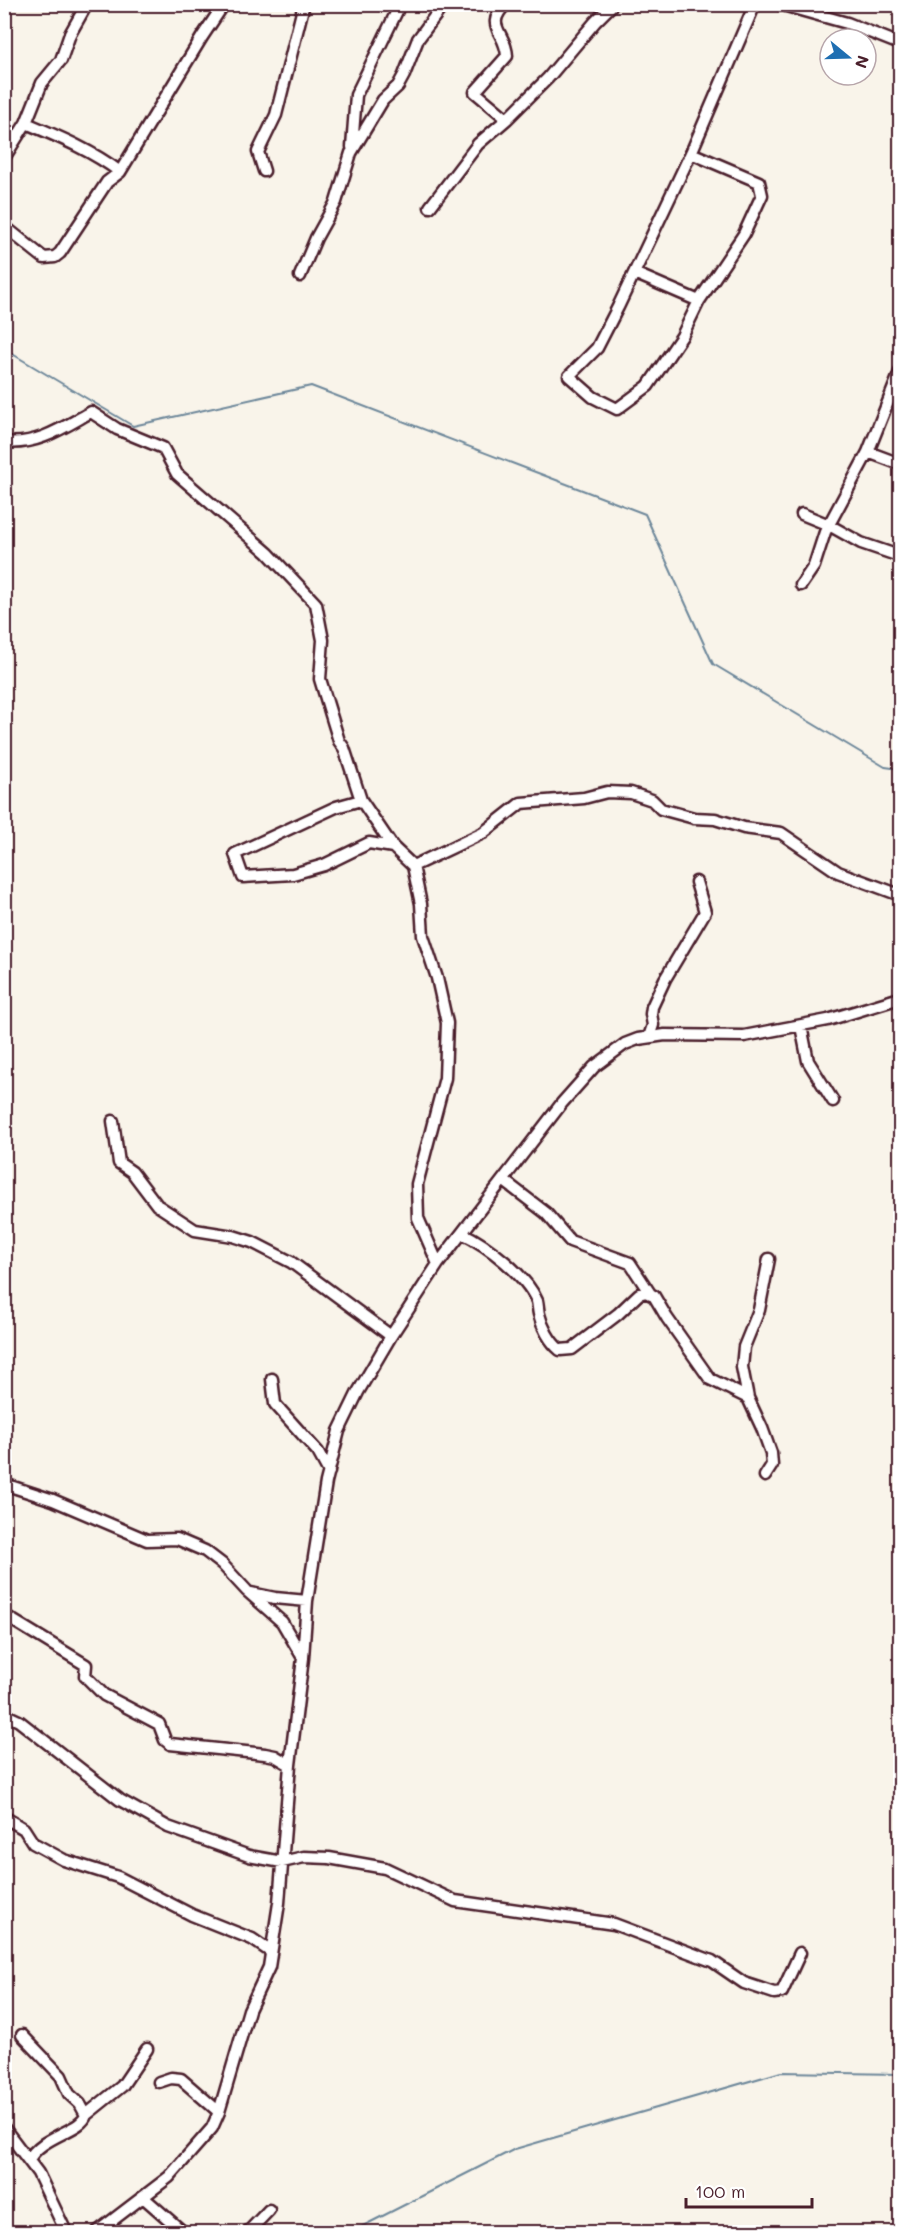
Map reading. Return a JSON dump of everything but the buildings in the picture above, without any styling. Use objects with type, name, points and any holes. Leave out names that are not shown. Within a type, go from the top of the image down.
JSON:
[{"type":"street","points":[[4,158],[26,123],[42,82],[61,60],[70,34],[87,4]]},
{"type":"street","points":[[4,226],[44,258],[54,257],[60,253],[107,182],[120,172],[224,4]]},
{"type":"street","points":[[264,171],[258,152],[276,115],[304,4]]},
{"type":"street","points":[[300,276],[316,238],[336,202],[351,153],[356,95],[397,11],[390,4]]},
{"type":"street","points":[[351,153],[383,100],[405,75],[418,39],[444,4]]},
{"type":"street","points":[[506,4],[496,14],[495,26],[505,44],[507,56],[475,92],[507,119]]},
{"type":"street","points":[[430,207],[478,144],[548,78],[613,4]]},
{"type":"street","points":[[691,153],[759,182],[762,195],[744,234],[699,301],[682,336],[648,386],[617,410],[593,398],[569,376],[597,348],[691,153],[755,4]]},
{"type":"street","points":[[779,4],[899,40]]},
{"type":"street","points":[[26,123],[104,159],[120,172]]},
{"type":"street","points":[[634,273],[699,301]]},
{"type":"street","points":[[801,585],[814,566],[820,544],[829,525],[868,452],[900,372]]},
{"type":"street","points":[[4,442],[33,441],[57,432],[92,412],[117,429],[163,448],[177,474],[268,553],[316,604],[323,640],[320,679],[339,741],[345,748],[361,800],[393,847],[412,866],[421,904],[423,936],[437,978],[447,1023],[444,1078],[417,1184],[418,1218],[438,1264]]},
{"type":"street","points":[[868,452],[900,464]]},
{"type":"street","points":[[802,514],[829,525],[861,543],[899,556]]},
{"type":"street","points":[[412,866],[483,833],[520,803],[584,798],[607,792],[631,793],[652,800],[662,808],[694,818],[715,819],[744,828],[781,833],[838,872],[900,895]]},
{"type":"street","points":[[361,800],[336,807],[236,854],[243,877],[293,874],[324,865],[369,843],[393,847]]},
{"type":"street","points":[[649,1036],[653,1025],[652,1007],[665,979],[705,912],[696,882]]},
{"type":"street","points":[[97,2232],[169,2177],[212,2128],[219,2112],[249,2010],[264,1981],[271,1952],[282,1862],[307,1601],[314,1549],[329,1472],[339,1431],[358,1392],[391,1336],[438,1264],[562,1103],[594,1067],[625,1044],[649,1036],[681,1034],[744,1036],[851,1014],[900,998]]},
{"type":"street","points":[[801,1026],[808,1061],[833,1101]]},
{"type":"street","points":[[113,1121],[119,1163],[132,1172],[158,1205],[195,1230],[252,1242],[291,1262],[391,1336]]},
{"type":"street","points":[[503,1180],[546,1213],[570,1241],[630,1263],[651,1295]]},
{"type":"street","points":[[462,1233],[476,1239],[524,1280],[537,1301],[540,1317],[552,1344],[560,1350],[572,1349],[618,1314],[639,1294],[646,1292],[654,1296],[710,1379],[748,1398]]},
{"type":"street","points":[[765,1476],[772,1465],[771,1453],[748,1398],[742,1367],[744,1347],[759,1310],[769,1259]]},
{"type":"street","points":[[272,1379],[275,1404],[318,1452],[329,1472]]},
{"type":"street","points":[[4,1484],[53,1500],[147,1540],[177,1539],[205,1551],[222,1564],[247,1591],[282,1622],[303,1658]]},
{"type":"street","points":[[247,1591],[275,1598],[307,1601]]},
{"type":"street","points":[[4,1615],[86,1665],[85,1676],[104,1695],[159,1724],[165,1740],[170,1744],[265,1754],[275,1756],[290,1765]]},
{"type":"street","points":[[4,1714],[19,1721],[120,1800],[150,1819],[237,1853],[282,1862],[304,1857],[329,1858],[373,1865],[385,1868],[455,1901],[614,1924],[712,1961],[736,1979],[774,1993],[782,1992],[800,1953]]},
{"type":"street","points":[[4,1816],[24,1829],[33,1843],[64,1860],[118,1877],[192,1915],[252,1939],[271,1952]]},
{"type":"street","points":[[22,2035],[61,2076],[69,2094],[80,2104],[86,2115]]},
{"type":"street","points":[[28,2160],[39,2145],[81,2123],[86,2115],[122,2086],[147,2049]]},
{"type":"street","points":[[159,2082],[171,2078],[181,2079],[219,2112]]},
{"type":"street","points":[[4,2128],[38,2173],[66,2232]]},
{"type":"street","points":[[143,2197],[183,2232]]},
{"type":"street","points":[[248,2232],[269,2210]]},
{"type":"waterway","points":[[4,349],[133,426],[311,386],[645,514],[713,664],[885,767],[900,769]]},
{"type":"waterway","points":[[351,2232],[515,2149],[781,2072],[900,2074]]}]
